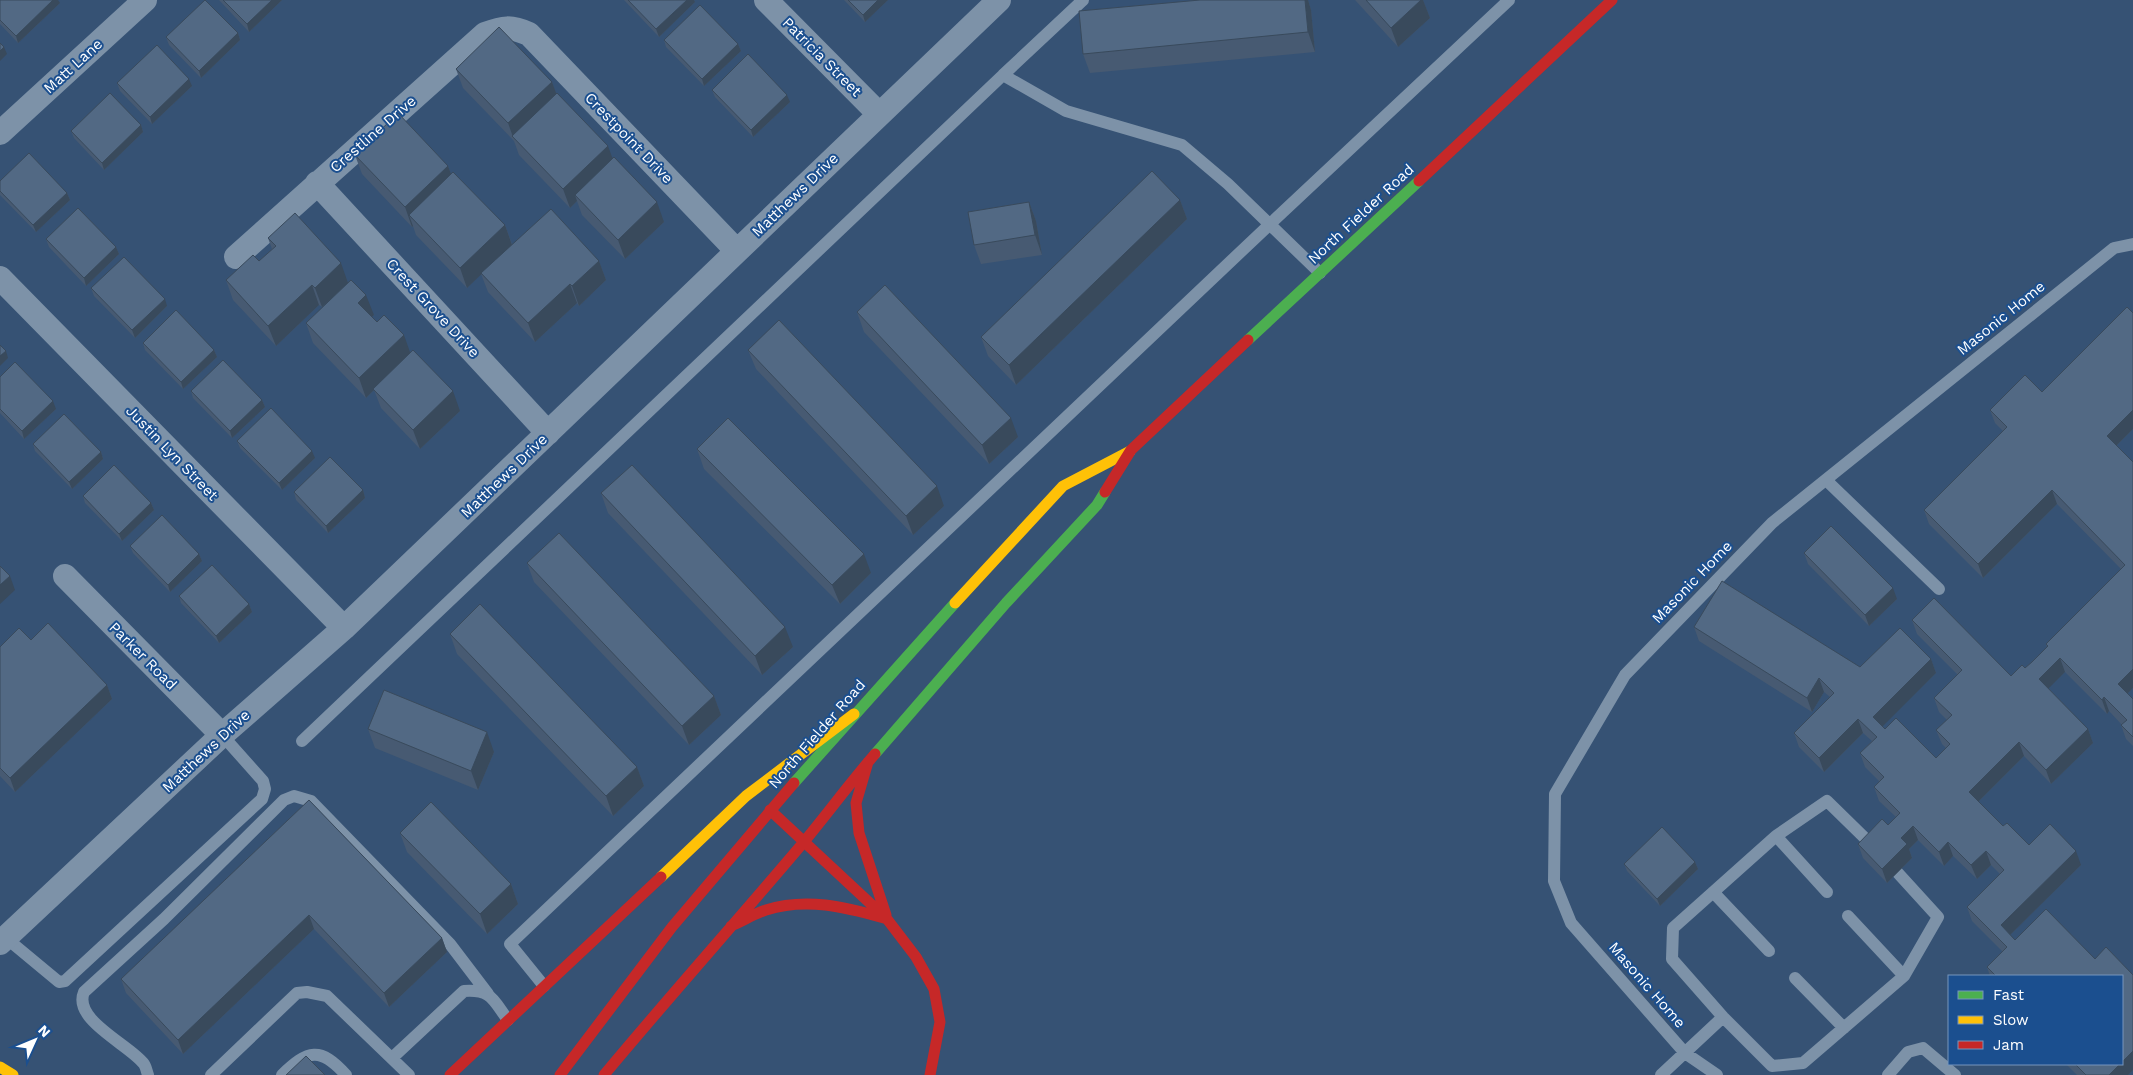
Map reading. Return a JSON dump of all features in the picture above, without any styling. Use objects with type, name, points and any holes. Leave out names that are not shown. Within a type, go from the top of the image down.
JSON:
[{"type":"main road","name":"North Fielder Road","points":[[604,1075],[804,842],[868,762],[1000,610],[1096,505],[1131,450],[1612,0]]},
{"type":"main road","name":"North Fielder Road","points":[[560,1075],[672,928],[770,810],[854,714],[1064,486],[1131,450]]},
{"type":"main road","points":[[450,1075],[746,796],[854,714]]},
{"type":"main road","points":[[868,762],[856,803],[859,833],[887,919]]},
{"type":"main road","points":[[770,810],[887,919],[916,957],[934,989],[940,1022],[930,1075]]},
{"type":"main road","points":[[731,926],[772,908],[808,902],[854,910],[887,919]]},
{"type":"main road","points":[[0,1067],[13,1075]]},
{"type":"street","name":"Matt Lane","points":[[0,133],[145,0]]},
{"type":"street","name":"Patricia Street","points":[[766,0],[879,114]]},
{"type":"street","name":"Matthews Drive","points":[[3,940],[222,735],[344,628],[999,0]]},
{"type":"street","name":"Crestline Drive","points":[[236,257],[485,34],[501,28],[517,29]]},
{"type":"street","name":"Crestpoint Drive","points":[[517,29],[529,34],[738,251]]},
{"type":"street","name":"Crest Grove Drive","points":[[317,183],[548,433]]},
{"type":"street","name":"Justin Lyn Street","points":[[0,278],[344,628]]},
{"type":"street","name":"Parker Road","points":[[65,576],[222,735]]},
{"type":"lane","points":[[302,741],[1083,0]]},
{"type":"lane","points":[[544,986],[510,944],[1269,224],[1509,0]]},
{"type":"lane","points":[[1003,75],[1066,111],[1182,145],[1228,184],[1320,274]]},
{"type":"lane","name":"Masonic Home","points":[[1717,1075],[1684,1053],[1571,923],[1554,881],[1555,794],[1625,675],[1772,523],[2114,248],[2133,244]]},
{"type":"lane","points":[[1826,480],[1939,589]]},
{"type":"lane","points":[[3,940],[59,982],[66,981],[262,799],[266,789],[263,781],[222,735]]},
{"type":"lane","points":[[148,1075],[144,1064],[104,1030],[83,1009],[82,997],[84,992],[164,919],[284,800],[294,796],[311,801],[450,944],[508,1020]]},
{"type":"lane","points":[[1874,847],[1827,801],[1776,836],[1674,928],[1672,959],[1723,1017],[1772,1066],[1804,1063],[1904,976],[1938,917],[1898,872]]},
{"type":"lane","points":[[1776,836],[1827,892]]},
{"type":"lane","points":[[1713,892],[1769,951]]},
{"type":"lane","points":[[1848,916],[1904,976]]},
{"type":"lane","points":[[1795,978],[1844,1028]]},
{"type":"lane","points":[[392,1058],[464,991],[475,990],[488,994]]},
{"type":"lane","points":[[211,1075],[297,994],[307,992],[327,996],[392,1058],[403,1073]]},
{"type":"lane","points":[[1662,1075],[1723,1017]]},
{"type":"lane","points":[[1888,1075],[1908,1052],[1923,1048],[1955,1075]]},
{"type":"lane","points":[[282,1075],[298,1060],[309,1054],[322,1056],[337,1064],[346,1075]]},
{"type":"building","points":[[0,0],[53,0],[16,36],[0,20]]},
{"type":"building","points":[[205,0],[238,33],[199,71],[166,37]]},
{"type":"building","points":[[223,0],[272,0],[247,24]]},
{"type":"building","points":[[628,0],[687,0],[656,29]]},
{"type":"building","points":[[848,0],[878,0],[863,15]]},
{"type":"building","points":[[1200,0],[1305,0],[1308,32],[1083,54],[1079,11]]},
{"type":"building","points":[[1366,0],[1421,0],[1391,28]]},
{"type":"building","points":[[700,5],[738,44],[702,79],[664,40]]},
{"type":"building","points":[[499,27],[552,82],[508,123],[456,69]]},
{"type":"building","points":[[0,43],[4,47],[0,51]]},
{"type":"building","points":[[157,45],[189,79],[150,117],[117,83]]},
{"type":"building","points":[[748,54],[787,95],[751,130],[712,90]]},
{"type":"building","points":[[110,93],[141,125],[102,163],[71,131]]},
{"type":"building","points":[[557,93],[608,146],[563,189],[512,136]]},
{"type":"building","points":[[398,113],[448,166],[405,207],[355,155]]},
{"type":"building","points":[[29,153],[67,193],[33,225],[0,191],[0,181]]},
{"type":"building","points":[[614,157],[657,202],[618,240],[575,195]]},
{"type":"building","points":[[1152,171],[1180,200],[1009,365],[981,337]]},
{"type":"building","points":[[453,172],[505,225],[460,268],[409,215]]},
{"type":"building","points":[[1029,202],[1035,235],[974,245],[968,212]]},
{"type":"building","points":[[78,208],[116,247],[84,278],[46,239]]},
{"type":"building","points":[[551,209],[599,261],[572,286],[570,284],[528,323],[481,273]]},
{"type":"building","points":[[295,213],[341,263],[315,288],[312,285],[268,326],[226,280],[253,255],[259,261],[276,246],[268,238]]},
{"type":"building","points":[[124,257],[165,299],[132,330],[91,288]]},
{"type":"building","points":[[351,280],[366,295],[358,303],[377,322],[384,315],[404,335],[359,378],[306,323]]},
{"type":"building","points":[[885,285],[1011,418],[982,445],[857,312]]},
{"type":"building","points":[[2127,307],[2133,313],[2133,410],[2107,436],[2133,462],[2133,669],[2118,684],[2133,699],[2133,737],[2121,725],[2127,720],[2104,697],[2102,700],[2060,658],[2039,679],[2088,729],[2046,770],[2019,742],[1969,792],[2003,826],[2007,823],[2029,845],[2050,824],[2076,851],[2001,925],[2015,940],[2046,909],[2095,959],[2106,947],[2133,975],[2133,1051],[2123,1061],[2123,975],[1995,975],[1987,967],[2007,947],[1967,907],[2004,870],[1986,851],[1971,865],[1948,842],[1939,852],[1913,826],[1901,838],[1907,844],[1882,869],[1858,844],[1882,819],[1888,825],[1900,813],[1874,787],[1884,777],[1860,753],[1877,737],[1858,719],[1819,758],[1794,733],[1834,693],[1819,678],[1807,698],[1694,627],[1722,581],[1860,667],[1900,628],[1931,659],[1873,717],[1885,729],[1896,718],[1936,758],[1950,744],[1936,730],[1952,715],[1934,698],[1962,670],[1912,620],[1934,598],[2011,676],[2022,665],[2025,668],[2032,662],[2048,646],[2046,644],[2125,565],[2052,490],[1978,564],[1924,510],[2007,427],[1990,410],[2025,375],[2042,392]]},
{"type":"building","points":[[176,310],[214,350],[181,382],[143,343]]},
{"type":"building","points":[[779,320],[937,486],[906,516],[748,350]]},
{"type":"building","points":[[0,345],[6,351],[0,356]]},
{"type":"building","points":[[413,350],[453,391],[413,430],[373,389]]},
{"type":"building","points":[[223,360],[262,400],[230,431],[191,391]]},
{"type":"building","points":[[15,362],[53,401],[22,431],[0,409],[0,377]]},
{"type":"building","points":[[271,408],[312,451],[279,483],[237,441]]},
{"type":"building","points":[[64,414],[101,452],[69,482],[33,444]]},
{"type":"building","points":[[728,418],[864,554],[832,585],[697,449]]},
{"type":"building","points":[[330,457],[363,490],[326,526],[294,492]]},
{"type":"building","points":[[114,465],[151,503],[119,534],[83,496]]},
{"type":"building","points":[[632,465],[785,627],[755,656],[601,493]]},
{"type":"building","points":[[162,515],[199,554],[168,585],[130,546]]},
{"type":"building","points":[[1831,526],[1893,588],[1865,615],[1804,553]]},
{"type":"building","points":[[559,533],[714,696],[682,726],[527,563]]},
{"type":"building","points":[[212,565],[249,604],[216,636],[179,596]]},
{"type":"building","points":[[0,566],[10,576],[0,585]]},
{"type":"building","points":[[480,604],[637,767],[606,796],[450,634]]},
{"type":"building","points":[[48,623],[107,685],[10,778],[0,768],[0,647],[19,628],[31,640]]},
{"type":"building","points":[[384,690],[487,732],[471,771],[368,729]]},
{"type":"building","points":[[309,800],[442,938],[384,993],[309,915],[178,1040],[121,979]]},
{"type":"building","points":[[431,802],[511,884],[480,914],[400,833]]},
{"type":"building","points":[[1662,827],[1695,862],[1657,899],[1624,864]]},
{"type":"building","points":[[306,1056],[325,1075],[286,1075]]},
{"type":"building","points":[[2076,1065],[2119,1065],[2109,1075],[2086,1075]]},
{"type":"traffic: fast","points":[[1248,340],[1419,181]]},
{"type":"traffic: fast","points":[[875,754],[1006,603],[1097,505],[1105,492]]},
{"type":"traffic: fast","points":[[794,783],[955,603]]},
{"type":"traffic: slow","points":[[955,603],[1063,486],[1130,451]]},
{"type":"traffic: slow","points":[[661,877],[746,796],[854,714]]},
{"type":"traffic: slow","points":[[0,1067],[13,1075]]},
{"type":"traffic: jam","points":[[1419,181],[1612,0]]},
{"type":"traffic: jam","points":[[1105,492],[1131,450],[1248,340]]},
{"type":"traffic: jam","points":[[604,1075],[803,843],[875,754]]},
{"type":"traffic: jam","points":[[868,762],[856,803],[859,833],[886,915]]},
{"type":"traffic: jam","points":[[560,1075],[672,927],[794,783]]},
{"type":"traffic: jam","points":[[770,810],[887,919],[916,957],[934,989],[940,1022],[930,1075]]},
{"type":"traffic: jam","points":[[450,1075],[661,877]]},
{"type":"traffic: jam","points":[[731,926],[757,913],[796,904],[840,907],[884,918]]}]
